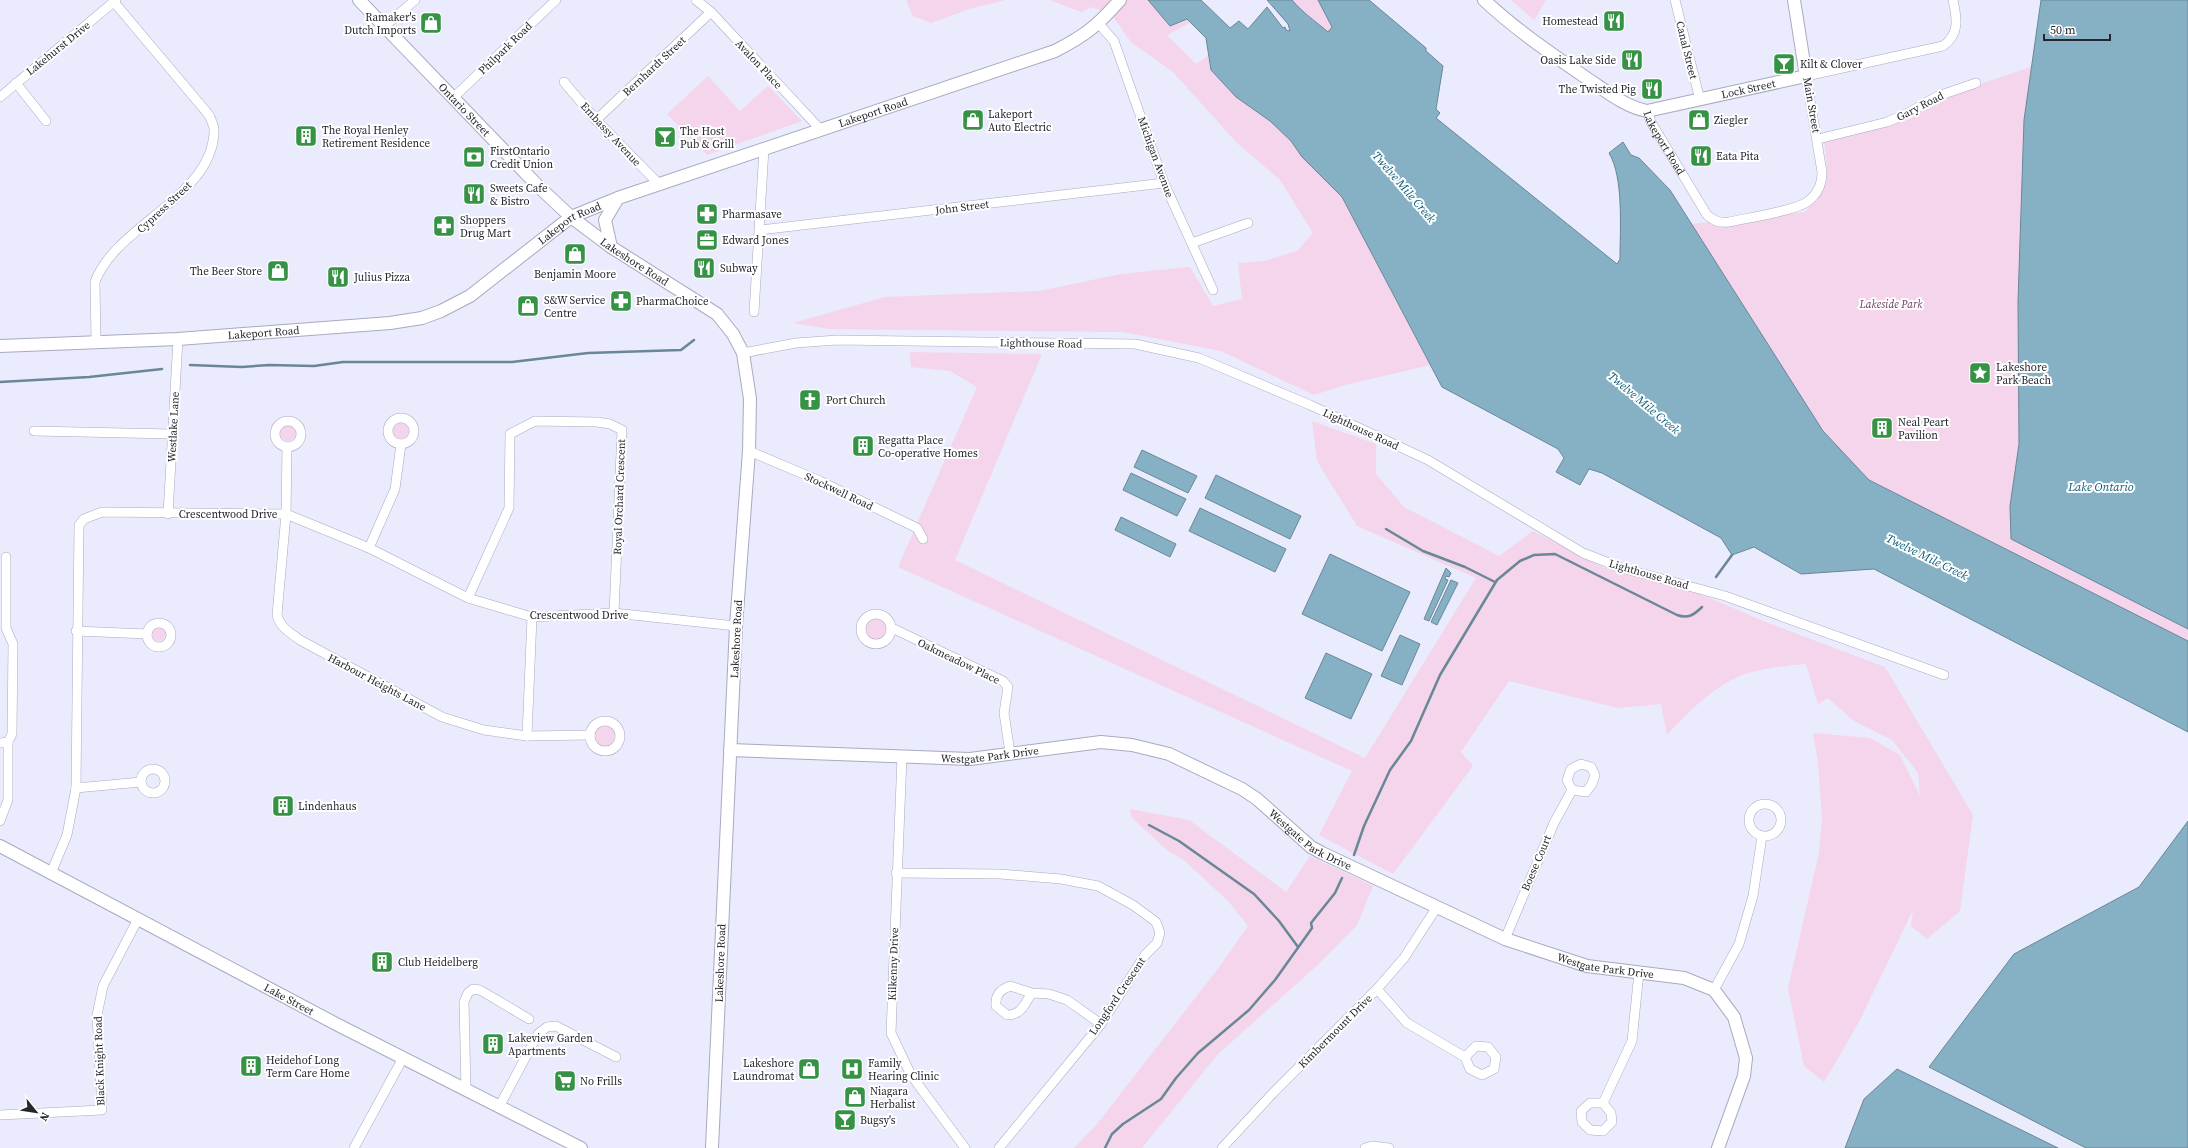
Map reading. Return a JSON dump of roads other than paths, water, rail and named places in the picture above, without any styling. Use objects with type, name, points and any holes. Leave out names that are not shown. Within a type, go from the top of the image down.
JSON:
[{"type":"main road","name":"Ontario Street","points":[[359,0],[539,187],[571,217]]},
{"type":"main road","name":"Lakeport Road","points":[[0,346],[178,340],[390,323],[426,317],[470,296],[571,217],[618,198],[1055,51],[1084,36],[1099,24],[1120,0]]},
{"type":"main road","name":"Lakeport Road","points":[[1484,0],[1504,18],[1544,49],[1619,100],[1637,109],[1647,111]]},
{"type":"main road","name":"Main Street","points":[[1794,0],[1806,76]]},
{"type":"main road","name":"Lock Street","points":[[1647,111],[1806,76]]},
{"type":"main road","points":[[611,247],[605,220],[618,198]]},
{"type":"main road","name":"Lakeshore Road","points":[[571,217],[611,247],[717,314],[733,334],[743,353],[750,399],[749,451],[736,626],[712,1148]]},
{"type":"main road","name":"Westgate Park Drive","points":[[730,750],[970,759],[1010,753],[1114,742],[1151,748],[1169,754],[1252,796],[1311,847],[1322,853],[1505,939],[1587,966],[1684,978],[1714,990]]},
{"type":"main road","name":"Lake Street","points":[[0,846],[403,1058],[581,1148]]},
{"type":"main road","points":[[1714,990],[1734,1017],[1746,1058],[1744,1076],[1718,1148]]},
{"type":"street","points":[[384,27],[415,0]]},
{"type":"street","name":"Philpark Road","points":[[454,97],[556,0]]},
{"type":"street","name":"Avalon Place","points":[[696,0],[712,12],[821,130]]},
{"type":"street","name":"Canal Street","points":[[1675,0],[1700,100]]},
{"type":"street","name":"Lock Street","points":[[1806,76],[1930,51],[1943,46],[1950,42],[1957,27],[1953,0]]},
{"type":"street","name":"Lakehurst Drive","points":[[0,97],[115,1]]},
{"type":"street","name":"Cypress Street","points":[[96,342],[95,282],[98,276],[115,252],[193,182],[211,152],[215,131],[209,115],[115,1]]},
{"type":"street","name":"Bernhardt Street","points":[[596,120],[712,12]]},
{"type":"street","name":"Michigan Avenue","points":[[1099,24],[1114,41],[1164,183],[1214,290]]},
{"type":"street","name":"Main Street","points":[[1806,76],[1818,139],[1822,172],[1820,187]]},
{"type":"street","name":"Embassy Avenue","points":[[564,82],[596,120],[660,184]]},
{"type":"street","points":[[16,83],[46,121]]},
{"type":"street","name":"Gary Road","points":[[1818,139],[1887,122],[1906,114],[1938,96],[1976,83]]},
{"type":"street","name":"Lakeport Road","points":[[1647,111],[1651,122],[1707,215],[1716,221],[1729,222],[1804,204],[1815,195],[1820,187]]},
{"type":"street","points":[[754,312],[764,149]]},
{"type":"street","name":"John Street","points":[[760,230],[1164,183]]},
{"type":"street","points":[[1192,244],[1248,223]]},
{"type":"street","name":"Westlake Lane","points":[[168,514],[178,340]]},
{"type":"street","name":"Lighthouse Road","points":[[743,353],[796,343],[837,340],[1135,344],[1198,358],[1310,406],[1428,460],[1583,553],[1603,561],[1725,596],[1944,675]]},
{"type":"street","name":"Royal Orchard Crescent","points":[[468,598],[509,508],[510,434],[535,421],[597,422],[610,424],[622,430],[614,613]]},
{"type":"street","points":[[34,431],[172,434]]},
{"type":"street","points":[[369,548],[395,490],[401,444]]},
{"type":"street","name":"Harbour Heights Lane","points":[[287,447],[286,514],[277,615],[279,623],[285,630],[300,640],[442,717],[484,730],[528,736],[590,735]]},
{"type":"street","name":"Stockwell Road","points":[[749,451],[820,481],[917,528],[923,539]]},
{"type":"street","name":"Crescentwood Drive","points":[[52,873],[67,835],[76,788],[76,631],[79,525],[84,519],[102,512],[168,514],[286,514],[369,548],[468,598],[532,617],[614,613],[736,626]]},
{"type":"street","points":[[0,822],[8,800],[4,743],[12,734],[13,644],[3,626],[6,557]]},
{"type":"street","points":[[528,736],[532,617]]},
{"type":"street","name":"Oakmeadow Place","points":[[892,628],[1003,681],[1008,687],[1004,713],[1010,753]]},
{"type":"street","points":[[76,631],[147,634]]},
{"type":"street","name":"Kilkenny Drive","points":[[902,757],[896,873],[891,1034],[911,1075],[965,1148]]},
{"type":"street","points":[[76,788],[141,782]]},
{"type":"street","name":"Boese Court","points":[[1505,939],[1554,823],[1572,790]]},
{"type":"street","points":[[1714,990],[1739,944],[1753,896],[1762,836]]},
{"type":"street","name":"Longford Crescent","points":[[896,873],[1000,874],[1061,879],[1098,886],[1144,913],[1156,922],[1160,933],[1157,943],[1145,955],[1101,1024],[999,1148]]},
{"type":"street","name":"Kimbermount Drive","points":[[1222,1148],[1273,1093],[1378,989],[1404,958],[1438,907]]},
{"type":"street","name":"Black Knight Road","points":[[0,1116],[102,1110],[97,1015],[103,986],[138,919]]},
{"type":"street","points":[[1603,1103],[1632,1041],[1639,972]]},
{"type":"street","points":[[466,1090],[464,1002],[468,993],[473,989],[480,990],[529,1019]]},
{"type":"street","points":[[1378,989],[1407,1023],[1465,1057]]},
{"type":"street","points":[[1032,993],[1049,994],[1067,1000],[1101,1024]]},
{"type":"street","points":[[499,1106],[538,1034],[547,1027],[556,1026],[616,1057]]},
{"type":"street","points":[[354,1148],[403,1058]]},
{"type":"street","points":[[1365,1148],[1372,1146],[1389,1148]]},
{"type":"water","name":"Twelve Mile Creek","points":[[1148,0],[1201,0],[1230,28],[1239,21],[1248,29],[1267,7],[1283,28],[1285,27],[1286,30],[1290,31],[1288,24],[1267,0],[1292,0],[1328,32],[1332,27],[1318,0],[1369,0],[1426,48],[1426,51],[1443,66],[1436,109],[1440,113],[1436,118],[1617,264],[1620,259],[1619,190],[1614,164],[1609,153],[1623,142],[1631,155],[1639,158],[1670,190],[1823,431],[1869,480],[2188,641],[2188,732],[1874,569],[1801,574],[1754,547],[1732,555],[1721,538],[1602,473],[1589,469],[1580,485],[1556,472],[1564,458],[1558,449],[1442,387],[1342,197],[1302,157],[1291,141],[1270,121],[1236,97],[1211,70],[1206,38],[1187,19],[1170,26]]},
{"type":"water","name":"Lake Ontario","points":[[2041,0],[2188,0],[2188,629],[2011,539],[2010,506],[2019,444],[2018,302],[2024,120]]},
{"type":"water","points":[[1142,450],[1197,476],[1188,493],[1134,467]]},
{"type":"water","points":[[1131,473],[1186,499],[1177,516],[1123,490]]},
{"type":"water","points":[[1216,475],[1301,516],[1290,539],[1205,498]]},
{"type":"water","points":[[1200,508],[1286,549],[1275,572],[1189,531]]},
{"type":"water","points":[[1121,517],[1176,544],[1170,557],[1115,530]]},
{"type":"water","points":[[1330,554],[1410,592],[1382,651],[1302,614]]},
{"type":"water","points":[[1446,568],[1451,573],[1449,577],[1446,576],[1445,579],[1448,580],[1429,621],[1424,619]]},
{"type":"water","points":[[1451,580],[1458,583],[1437,625],[1431,622]]},
{"type":"water","points":[[1400,635],[1420,644],[1402,685],[1381,676]]},
{"type":"water","points":[[1326,653],[1372,674],[1351,719],[1305,698]]},
{"type":"water","points":[[2188,821],[2188,1148],[2086,1148],[1929,1067],[2014,954],[2139,887]]},
{"type":"water","points":[[1897,1069],[2058,1148],[1845,1148],[1864,1099]]},
{"type":"waterway","points":[[190,365],[242,367],[269,365],[314,366],[343,362],[512,362],[588,353],[681,350],[694,340]]},
{"type":"waterway","points":[[0,382],[89,377],[162,369]]},
{"type":"waterway","points":[[1386,529],[1423,551],[1465,567],[1495,582]]},
{"type":"waterway","points":[[1354,855],[1364,826],[1390,770],[1411,741],[1440,675],[1497,580],[1520,561],[1534,555],[1555,554],[1677,615],[1684,617],[1691,616],[1702,607]]},
{"type":"waterway","points":[[1716,577],[1732,555]]},
{"type":"waterway","points":[[1149,825],[1179,841],[1254,894],[1279,921],[1298,947]]},
{"type":"waterway","points":[[1105,1148],[1112,1134],[1123,1124],[1161,1099],[1176,1078],[1198,1053],[1249,1010],[1275,980],[1312,928],[1311,923],[1335,893],[1342,878]]},
{"type":"place","name":"Homestead","points":[[1614,21]]},
{"type":"place","name":"Ramaker's Dutch Imports","points":[[431,23]]},
{"type":"place","name":"Oasis Lake Side","points":[[1632,60]]},
{"type":"place","name":"Kilt & Clover","points":[[1784,64]]},
{"type":"place","name":"The Twisted Pig","points":[[1652,89]]},
{"type":"place","name":"Lakeport Auto Electric","points":[[973,120]]},
{"type":"place","name":"Ziegler","points":[[1699,120]]},
{"type":"place","name":"The Royal Henley Retirement Residence","points":[[306,136]]},
{"type":"place","name":"The Host Pub & Grill","points":[[665,137]]},
{"type":"place","name":"Eata Pita","points":[[1701,156]]},
{"type":"place","name":"FirstOntario Credit Union","points":[[474,157]]},
{"type":"place","name":"Sweets Cafe & Bistro","points":[[474,194]]},
{"type":"place","name":"Pharmasave","points":[[707,214]]},
{"type":"place","name":"Shoppers Drug Mart","points":[[444,226]]},
{"type":"place","name":"Edward Jones","points":[[707,240]]},
{"type":"place","name":"Benjamin Moore","points":[[575,254]]},
{"type":"place","name":"Subway","points":[[704,268]]},
{"type":"place","name":"The Beer Store","points":[[278,271]]},
{"type":"place","name":"Julius Pizza","points":[[338,277]]},
{"type":"place","name":"PharmaChoice","points":[[621,301]]},
{"type":"place","name":"S&W Service Centre","points":[[528,306]]},
{"type":"place","name":"Lakeshore Park Beach","points":[[1980,373]]},
{"type":"place","name":"Port Church","points":[[810,400]]},
{"type":"place","name":"Neal Peart Pavilion","points":[[1882,428]]},
{"type":"place","name":"Regatta Place Co-operative Homes","points":[[863,446]]},
{"type":"place","name":"Lindenhaus","points":[[283,806]]},
{"type":"place","name":"Club Heidelberg","points":[[382,962]]},
{"type":"place","name":"Lakeview Garden Apartments","points":[[493,1044]]},
{"type":"place","name":"Heidehof Long Term Care Home","points":[[251,1066]]},
{"type":"place","name":"Lakeshore Laundromat","points":[[809,1069]]},
{"type":"place","name":"Family Hearing Clinic","points":[[852,1069]]},
{"type":"place","name":"No Frills","points":[[565,1081]]},
{"type":"place","name":"Niagara Herbalist","points":[[855,1097]]},
{"type":"place","name":"Bugsy's","points":[[845,1120]]},
{"type":"park label","name":"Lakeside Park","points":[[1891,304]]}]
